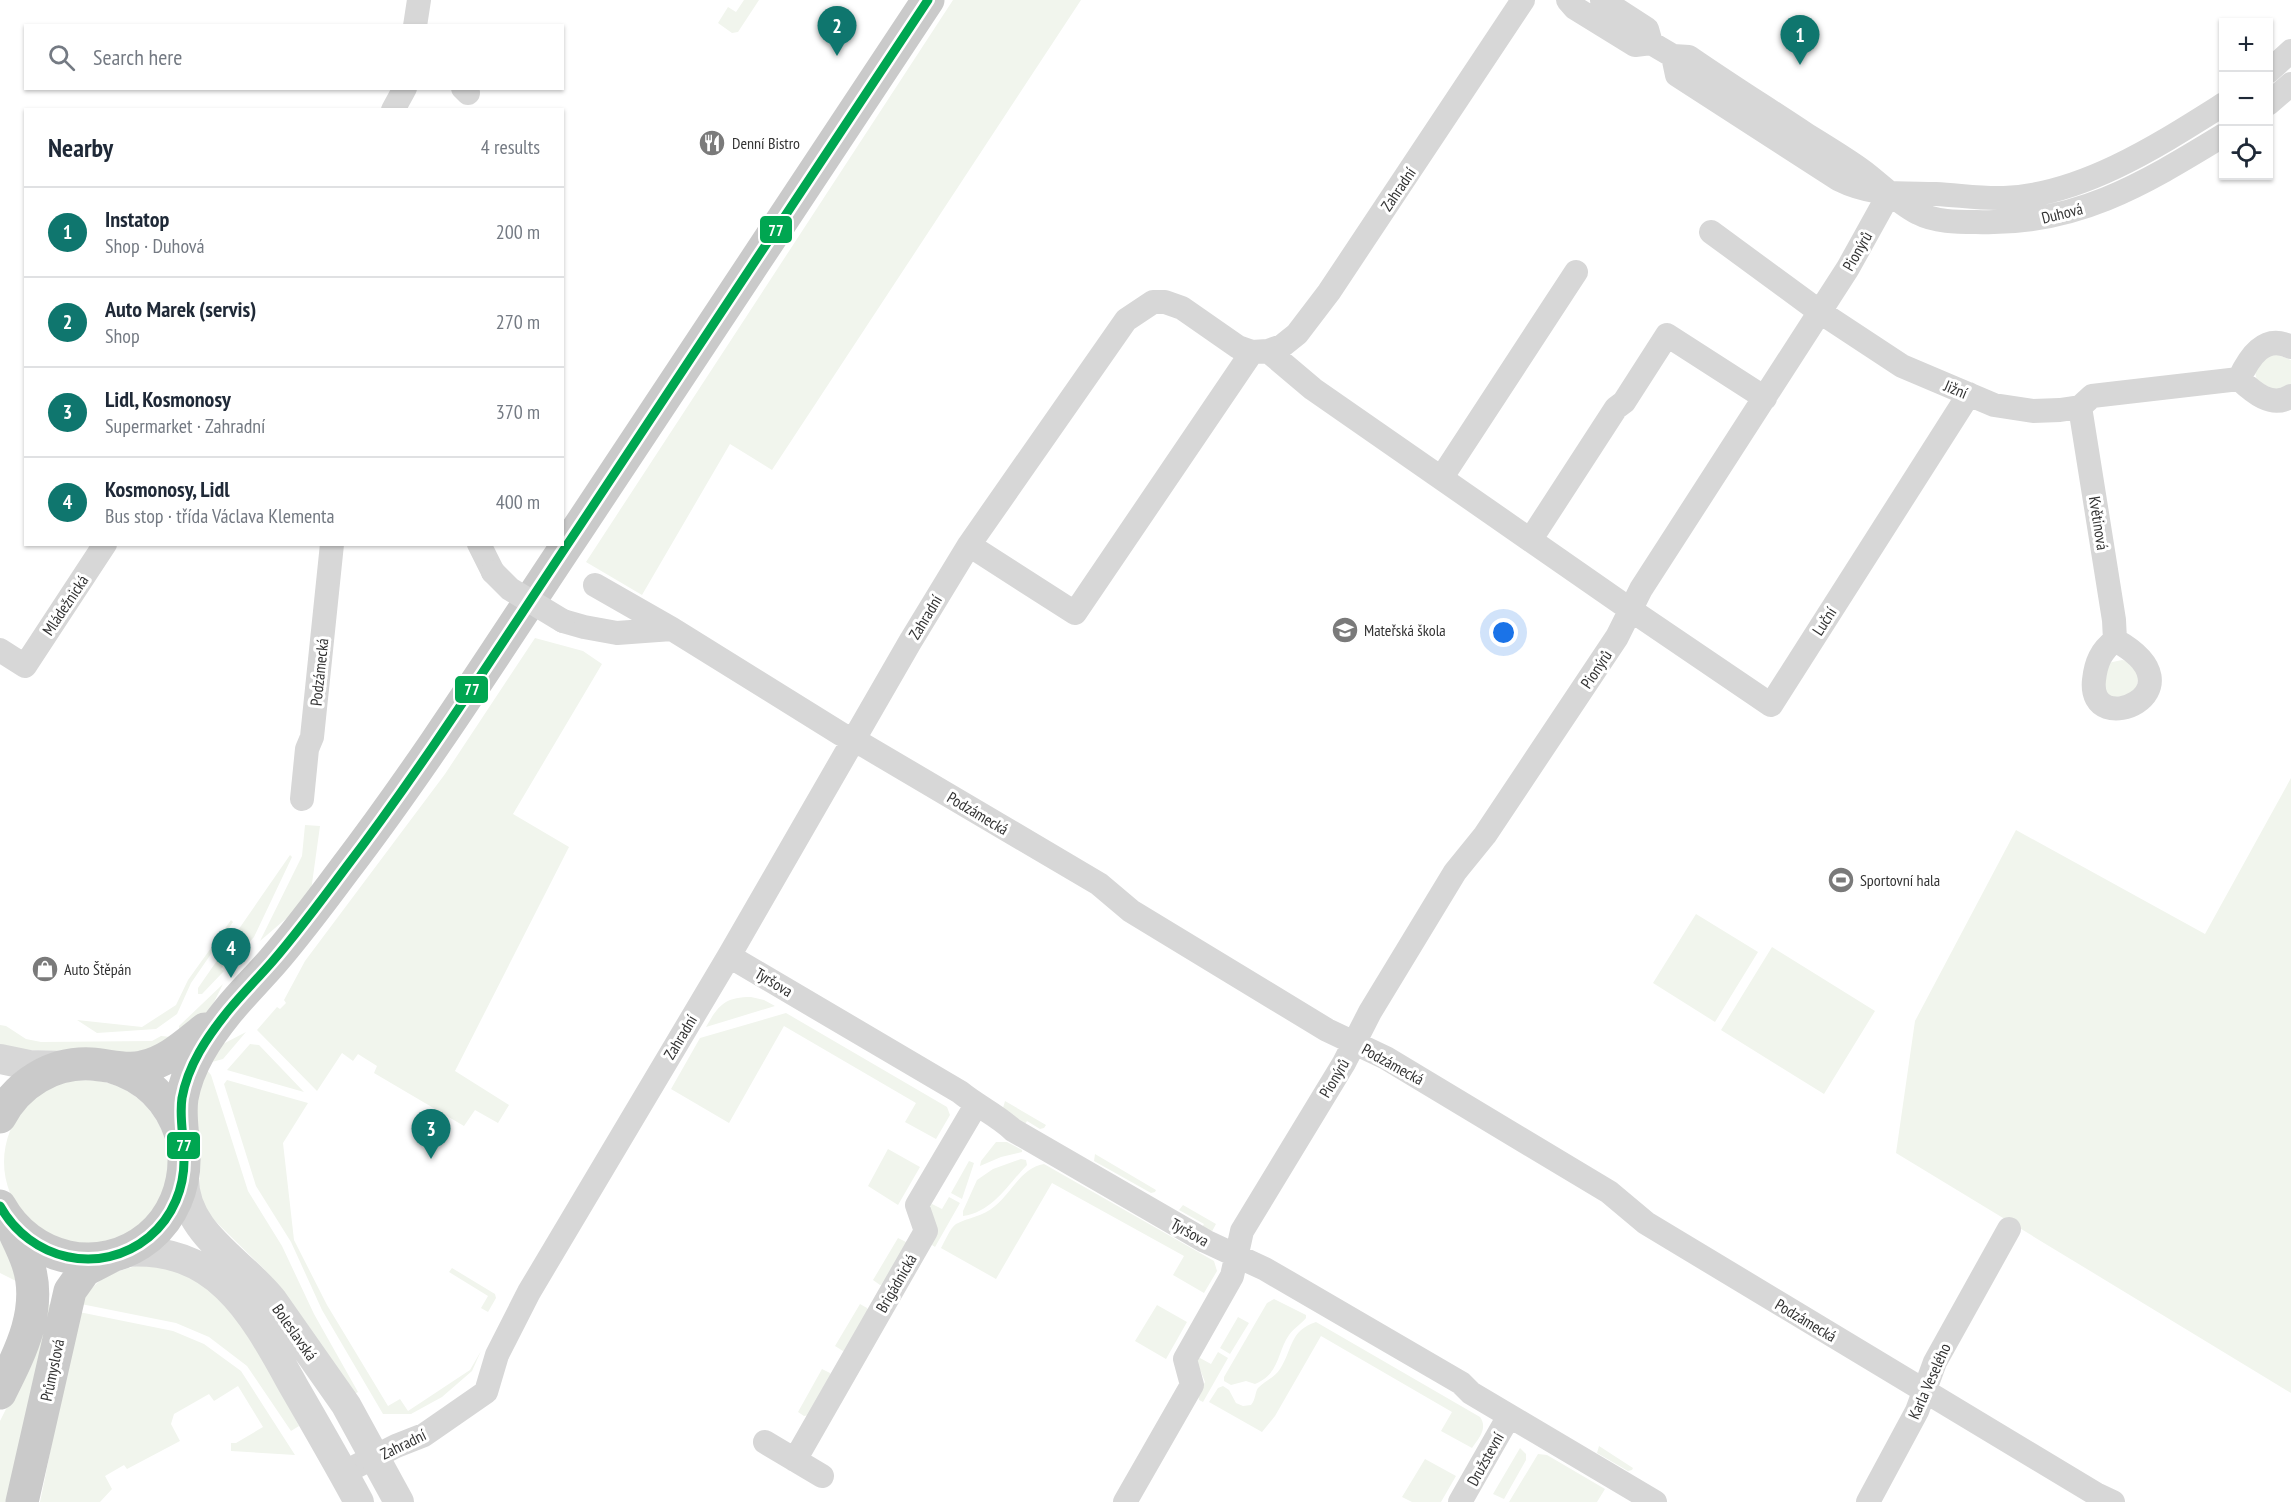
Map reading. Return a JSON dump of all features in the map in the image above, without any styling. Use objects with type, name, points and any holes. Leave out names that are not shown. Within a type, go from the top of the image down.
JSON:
[{"type":"main road","points":[[0,1117],[10,1100],[24,1087],[39,1076],[65,1066],[83,1063],[141,1068],[166,1058],[228,1011],[303,924],[387,812],[464,699],[928,0]]},
{"type":"main road","name":"Průmyslová","points":[[22,1502],[70,1291],[85,1270],[145,1240],[164,1222],[177,1200],[184,1175],[181,1104],[189,1070],[197,1054],[228,1011]]},
{"type":"main road","points":[[110,1066],[136,1077],[158,1094],[174,1117],[183,1142]]},
{"type":"main road","points":[[4,1212],[26,1238],[52,1253],[80,1259],[117,1254]]},
{"type":"main road","name":"Průmyslová","points":[[0,1393],[27,1330],[33,1294],[28,1264],[4,1212]]},
{"type":"street","points":[[415,24],[419,0]]},
{"type":"street","name":"Zahradní","points":[[343,1473],[424,1435],[486,1392],[497,1355],[529,1292],[729,956],[910,642],[969,545],[1125,320],[1153,302],[1165,302],[1182,308],[1238,347],[1260,352],[1282,345],[1297,334],[1310,319],[1523,0]]},
{"type":"street","name":"Duhová","points":[[1568,0],[1575,8],[1635,45],[1651,43],[1673,56],[1689,57],[1796,140],[1862,170],[1889,194],[1918,213],[1936,219],[1989,223],[2037,220],[2092,206],[2157,175],[2219,137]]},
{"type":"street","name":"Duhová","points":[[1602,0],[1647,29],[1651,43]]},
{"type":"street","points":[[2273,67],[2291,51]]},
{"type":"street","points":[[2273,100],[2291,84]]},
{"type":"street","points":[[394,108],[404,90]]},
{"type":"street","name":"Duhová","points":[[1889,194],[2004,198],[2042,193],[2075,184],[2155,145],[2219,106]]},
{"type":"street","name":"Pionýrů","points":[[1125,1502],[1192,1385],[1185,1359],[1232,1276],[1242,1231],[1455,872],[1485,835],[1617,638],[1641,589],[1848,268],[1889,194]]},
{"type":"street","name":"Jižní","points":[[1712,232],[1820,312],[1902,366],[1994,405],[2033,411],[2060,410],[2080,407],[2092,396],[2239,379]]},
{"type":"street","points":[[1442,477],[1576,272]]},
{"type":"street","points":[[1531,539],[1667,335],[1765,398]]},
{"type":"street","points":[[2291,347],[2274,342],[2263,346],[2247,363],[2239,379],[2252,391],[2269,400],[2280,400],[2291,396]]},
{"type":"street","points":[[1260,352],[1631,610]]},
{"type":"street","name":"Zahradní","points":[[969,545],[1075,613],[1260,352]]},
{"type":"street","name":"Luční","points":[[1631,610],[1771,705],[1969,394]]},
{"type":"street","name":"Květinová","points":[[2080,407],[2114,620],[2115,640]]},
{"type":"street","name":"Mládežnická","points":[[0,650],[25,666],[104,546]]},
{"type":"street","name":"Podzámecká","points":[[302,799],[307,749],[312,736],[332,546]]},
{"type":"street","points":[[480,546],[493,572],[510,589],[563,621],[617,633],[672,629]]},
{"type":"street","name":"Podzámecká","points":[[595,585],[1099,884],[1131,911],[1327,1030],[1386,1058],[1609,1192],[1646,1223],[2096,1494],[2113,1502]]},
{"type":"street","name":"Tyršova","points":[[729,956],[960,1092],[976,1105],[1002,1120],[1012,1130],[1205,1242],[1278,1277],[1461,1383],[1471,1393],[1654,1502]]},
{"type":"street","points":[[0,1059],[29,1065],[65,1066]]},
{"type":"street","name":"Brigádnická","points":[[795,1460],[926,1232],[917,1205],[976,1105]]},
{"type":"street","name":"Boleslavská","points":[[184,1175],[185,1200],[195,1221],[215,1245],[260,1284],[273,1300],[346,1405],[399,1502]]},
{"type":"street","name":"Karla Veselého","points":[[1868,1502],[1917,1411],[1935,1362],[2009,1228]]},
{"type":"street","points":[[117,1254],[155,1253],[186,1260],[208,1271],[227,1286],[261,1328],[360,1502]]},
{"type":"street","name":"Družstevní","points":[[1460,1502],[1509,1416]]},
{"type":"street","points":[[765,1442],[822,1476]]},
{"type":"shaded area","points":[[744,0],[759,0],[738,32],[732,33],[718,23],[728,7],[736,12]]},
{"type":"shaded area","points":[[953,0],[1081,0],[772,470],[730,444],[642,595],[586,562]]},
{"type":"shaded area","points":[[2270,352],[2291,360],[2291,384],[2279,392],[2257,381],[2255,372]]},
{"type":"shaded area","points":[[535,638],[583,651],[602,664],[513,814],[569,847],[455,1071],[509,1105],[498,1123],[475,1110],[464,1126],[374,1073],[377,1066],[358,1054],[353,1061],[342,1053],[317,1091],[257,1030],[277,1007],[280,1009],[286,1003],[284,1000],[305,961],[445,774]]},
{"type":"shaded area","points":[[2127,661],[2139,675],[2135,694],[2109,698],[2100,675],[2108,663]]},
{"type":"shaded area","points":[[2291,778],[2291,1393],[1896,1153],[1915,1021],[2016,830],[2205,934]]},
{"type":"shaded area","points":[[305,825],[320,826],[310,898],[260,941],[302,856]]},
{"type":"shaded area","points":[[290,855],[292,857],[254,937],[230,964],[227,962],[221,969],[224,971],[202,994],[198,994],[198,988]]},
{"type":"shaded area","points":[[1696,914],[1758,952],[1715,1022],[1653,983]]},
{"type":"shaded area","points":[[231,920],[233,922],[191,983],[177,1014],[156,1029],[97,1033],[77,1020],[142,1027],[176,1005],[188,980]]},
{"type":"shaded area","points":[[1772,947],[1875,1011],[1824,1094],[1721,1030]]},
{"type":"shaded area","points":[[223,984],[209,1012],[179,1031],[179,1026]]},
{"type":"shaded area","points":[[742,997],[751,997],[775,1006],[706,1027],[714,1013],[723,1004]]},
{"type":"shaded area","points":[[786,1013],[947,1107],[950,1115],[936,1139],[905,1122],[916,1103],[784,1026],[729,1123],[671,1089],[700,1038]]},
{"type":"shaded area","points":[[0,1025],[6,1026],[26,1039],[41,1042],[152,1041],[161,1036],[171,1037],[157,1054],[72,1049],[55,1051],[0,1049]]},
{"type":"shaded area","points":[[246,1032],[223,1059],[212,1062],[221,1045]]},
{"type":"shaded area","points":[[250,1044],[259,1045],[304,1092],[227,1070]]},
{"type":"shaded area","points":[[202,1064],[211,1075],[248,1191],[282,1246],[314,1314],[358,1392],[349,1397],[264,1269],[206,1212],[199,1193],[200,1167],[193,1116]]},
{"type":"shaded area","points":[[86,1080],[117,1087],[144,1104],[161,1131],[168,1162],[161,1193],[144,1220],[117,1237],[86,1244],[55,1237],[28,1220],[11,1193],[4,1162],[11,1131],[28,1104],[55,1087]]},
{"type":"shaded area","points":[[227,1080],[308,1103],[283,1143],[294,1240],[327,1305],[388,1406],[400,1399],[408,1411],[470,1370],[481,1351],[472,1371],[442,1397],[411,1414],[383,1414],[322,1310],[291,1242],[256,1186],[224,1084]]},
{"type":"shaded area","points":[[1005,1101],[1046,1125],[1040,1129],[1027,1121],[1024,1126],[1015,1121],[1014,1115],[1003,1108]]},
{"type":"shaded area","points":[[996,1142],[1007,1142],[1022,1152],[1001,1157],[980,1166],[981,1161]]},
{"type":"shaded area","points":[[888,1149],[920,1167],[898,1205],[868,1186]]},
{"type":"shaded area","points":[[1095,1154],[1156,1190],[1155,1192],[1151,1193],[1094,1161]]},
{"type":"shaded area","points":[[1021,1159],[1026,1160],[1027,1165],[999,1196],[983,1209],[963,1216],[963,1211],[977,1180],[993,1169]]},
{"type":"shaded area","points":[[969,1161],[974,1163],[962,1199],[951,1193]]},
{"type":"shaded area","points":[[1044,1164],[1214,1261],[1217,1271],[1204,1293],[1173,1275],[1184,1256],[1052,1183],[996,1279],[941,1248],[956,1224],[990,1210],[1023,1175],[1036,1166]]},
{"type":"shaded area","points":[[949,1197],[960,1203],[935,1247],[932,1245],[928,1206],[932,1204],[942,1209]]},
{"type":"shaded area","points":[[1183,1205],[1216,1224],[1210,1235],[1200,1230],[1204,1224],[1179,1210]]},
{"type":"shaded area","points":[[0,1237],[22,1284],[0,1273]]},
{"type":"shaded area","points":[[898,1238],[906,1242],[907,1246],[885,1284],[880,1285],[873,1280]]},
{"type":"shaded area","points":[[143,1264],[198,1275],[252,1335],[299,1426],[291,1431],[247,1366],[209,1337],[176,1323],[81,1304],[100,1281]]},
{"type":"shaded area","points":[[452,1268],[495,1294],[496,1298],[488,1312],[481,1308],[488,1296],[449,1272]]},
{"type":"shaded area","points":[[1274,1299],[1306,1315],[1306,1318],[1289,1335],[1269,1375],[1255,1384],[1246,1381],[1231,1385],[1224,1381],[1224,1377],[1267,1303]]},
{"type":"shaded area","points":[[42,1302],[51,1305],[7,1502],[0,1502],[0,1421],[15,1391]]},
{"type":"shaded area","points":[[860,1304],[869,1312],[846,1350],[843,1351],[835,1346]]},
{"type":"shaded area","points":[[1157,1305],[1187,1322],[1166,1359],[1135,1341]]},
{"type":"shaded area","points":[[79,1312],[173,1331],[204,1344],[241,1371],[295,1455],[231,1451],[231,1443],[236,1443],[263,1427],[238,1386],[214,1401],[209,1394],[174,1414],[171,1424],[180,1441],[127,1469],[124,1465],[105,1476],[112,1489],[100,1502],[40,1502]]},
{"type":"shaded area","points":[[1238,1317],[1249,1323],[1230,1354],[1220,1348]]},
{"type":"shaded area","points":[[1316,1322],[1480,1417],[1483,1429],[1472,1448],[1441,1431],[1452,1412],[1321,1336],[1275,1416],[1262,1432],[1209,1402],[1218,1388],[1223,1386],[1229,1390],[1236,1403],[1243,1406],[1251,1405],[1258,1388],[1280,1369],[1296,1336],[1301,1330]]},
{"type":"shaded area","points":[[1218,1352],[1228,1358],[1203,1402],[1199,1400],[1198,1395],[1205,1382],[1196,1359],[1200,1358],[1211,1364]]},
{"type":"shaded area","points":[[822,1369],[830,1373],[831,1377],[809,1415],[804,1416],[798,1412]]},
{"type":"shaded area","points":[[1599,1446],[1633,1468],[1632,1470],[1628,1471],[1597,1453]]},
{"type":"shaded area","points":[[1520,1448],[1526,1454],[1526,1460],[1504,1499],[1493,1494]]},
{"type":"shaded area","points":[[1538,1454],[1547,1455],[1605,1489],[1597,1502],[1509,1502]]},
{"type":"shaded area","points":[[1425,1459],[1456,1476],[1441,1502],[1412,1502],[1402,1497]]},
{"type":"transit line","name":"77","points":[[0,1206],[13,1224],[29,1239],[47,1250],[67,1257],[88,1259],[109,1257],[130,1249],[149,1237],[165,1220],[176,1201],[184,1168],[182,1098],[189,1074],[206,1041],[228,1011],[309,916],[435,743],[928,0]]},
{"type":"place","name":"Auto Marek (servis)","points":[[837,56]]},
{"type":"place","name":"Instatop","points":[[1800,65]]},
{"type":"place","name":"Denní Bistro","points":[[712,143]]},
{"type":"place","name":"Mateřská škola","points":[[1345,630]]},
{"type":"place","name":"Sportovní hala","points":[[1841,880]]},
{"type":"place","name":"Auto Štěpán","points":[[45,969]]},
{"type":"place","name":"Kosmonosy, Lidl","points":[[231,978]]},
{"type":"place","name":"Lidl, Kosmonosy","points":[[431,1159]]}]
